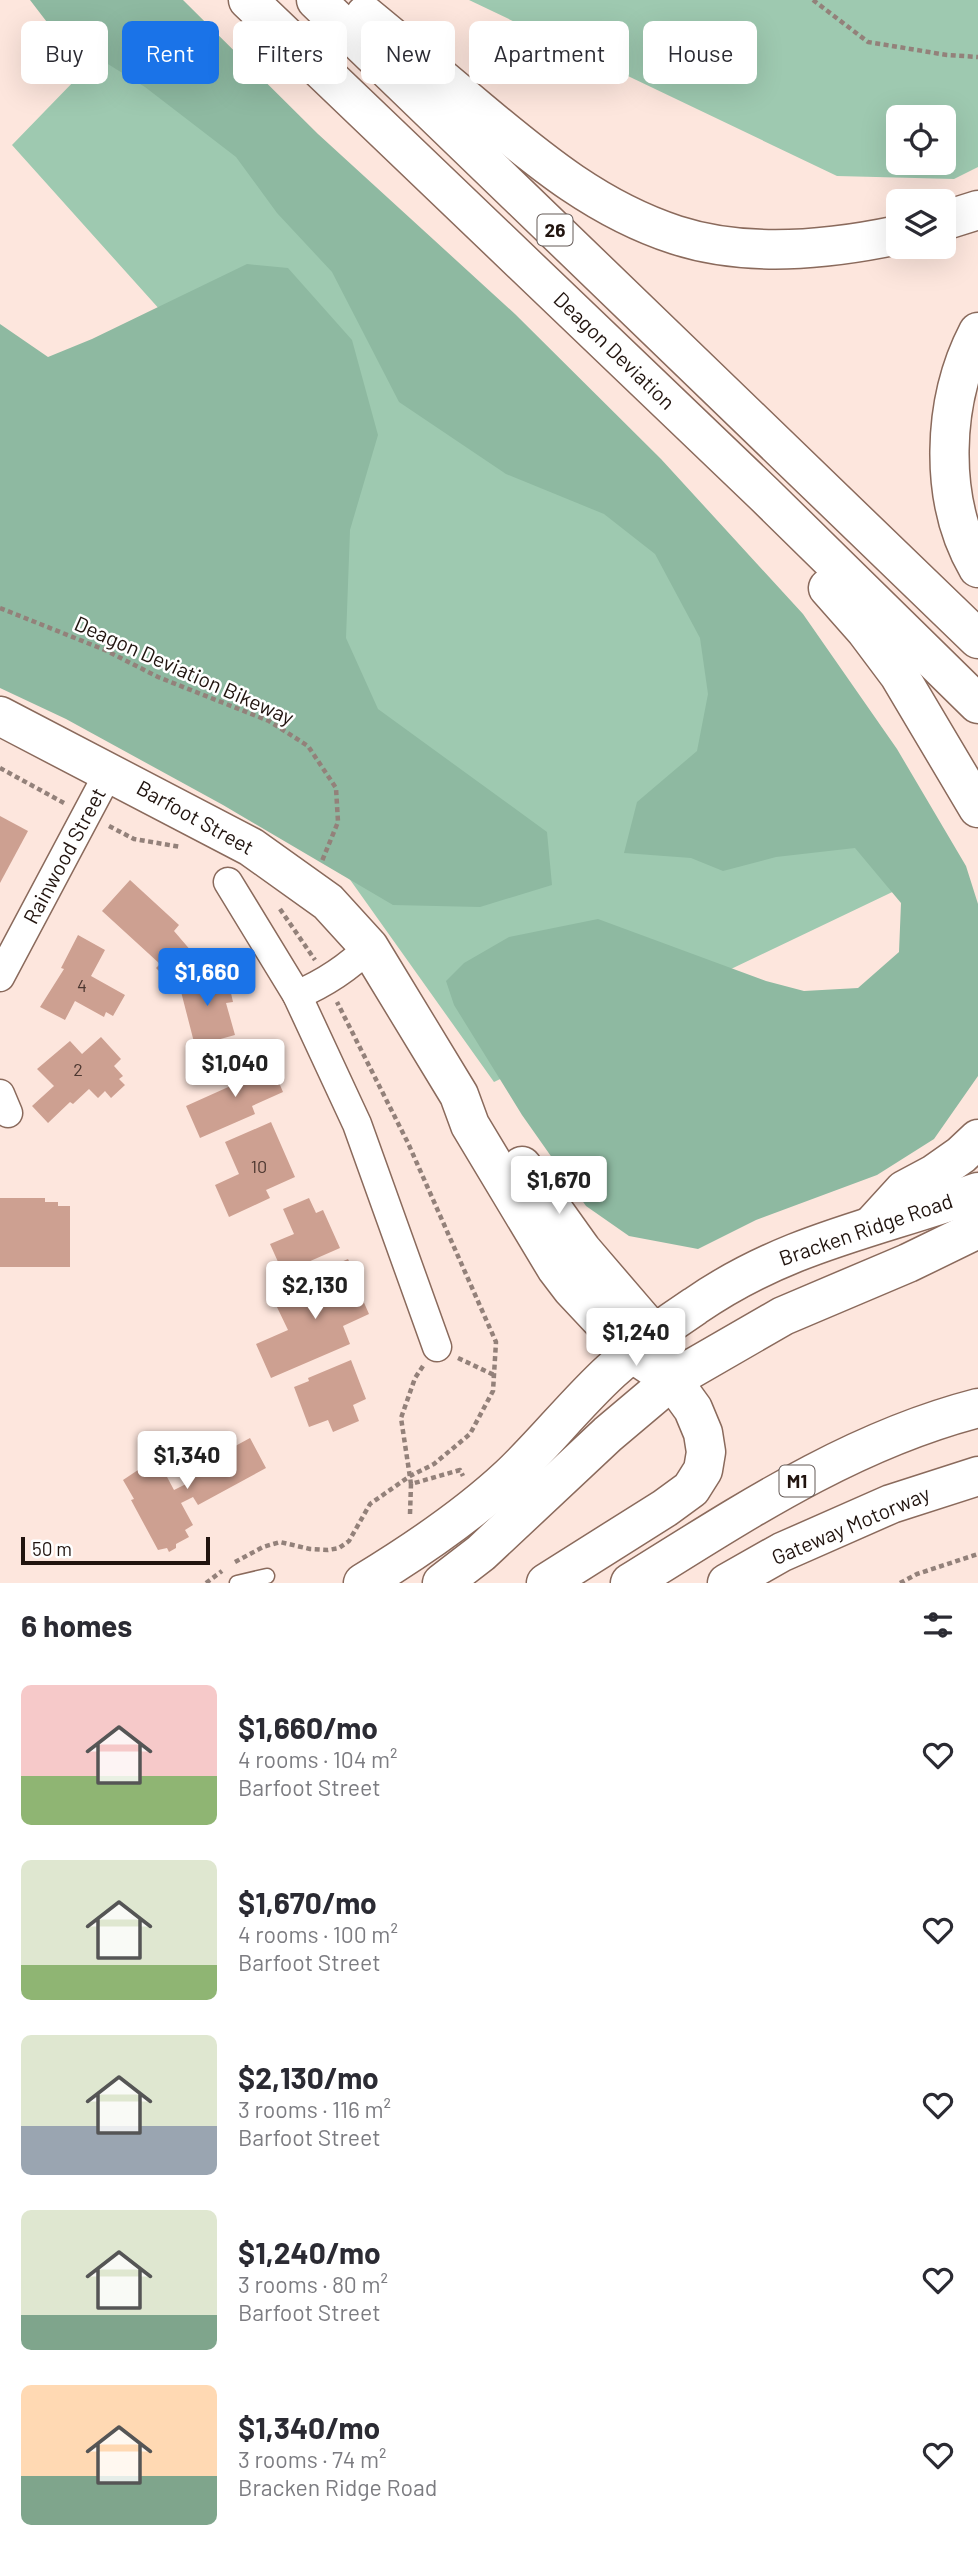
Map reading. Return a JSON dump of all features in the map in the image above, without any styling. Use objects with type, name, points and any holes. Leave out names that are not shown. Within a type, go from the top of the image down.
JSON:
[{"type":"main road","name":"Deagon Deviation","points":[[248,0],[764,494],[978,704]]},
{"type":"main road","name":"26","points":[[316,0],[978,639]]},
{"type":"main road","points":[[348,0],[539,160],[584,193],[634,218],[678,236],[722,245],[766,249],[854,244],[886,237]]},
{"type":"main road","points":[[956,217],[978,210]]},
{"type":"main road","points":[[978,332],[957,383],[949,457],[962,530],[978,568]]},
{"type":"main road","points":[[764,494],[786,547],[848,610],[899,675],[978,808]]},
{"type":"main road","name":"Barfoot Street","points":[[0,716],[251,847],[328,902],[369,947],[459,1095],[486,1113],[582,1250],[643,1344],[693,1409],[703,1433],[706,1452],[703,1470],[691,1489],[546,1583]]},
{"type":"main road","points":[[873,1224],[904,1190],[934,1174],[978,1139]]},
{"type":"main road","name":"Bracken Ridge Road","points":[[363,1583],[440,1532],[506,1480],[544,1444],[611,1371],[643,1344],[728,1284],[769,1262],[819,1242],[978,1192]]},
{"type":"main road","name":"Bracken Ridge Road","points":[[442,1583],[481,1553],[608,1434],[672,1380],[783,1316],[908,1263],[978,1229]]},
{"type":"main road","name":"M1","points":[[630,1583],[798,1480],[852,1453],[978,1408]]},
{"type":"main road","name":"Gateway Motorway","points":[[727,1583],[782,1552],[891,1504],[978,1476]]},
{"type":"street","name":"Rainwood Street","points":[[0,977],[109,772]]},
{"type":"street","name":"Barfoot Street","points":[[228,882],[297,995],[357,1124],[437,1347]]},
{"type":"street","points":[[297,995],[327,982],[353,964],[369,947]]},
{"type":"lane","points":[[237,1583],[267,1576]]},
{"type":"path","points":[[813,0],[868,42],[947,55],[978,57]]},
{"type":"path","name":"Deagon Deviation Bikeway","points":[[0,608],[105,650],[158,677],[269,721],[308,746],[336,788],[338,822],[320,868]]},
{"type":"path","points":[[0,768],[68,804]]},
{"type":"path","points":[[106,823],[134,839],[193,849]]},
{"type":"path","points":[[276,906],[285,914],[318,965]]},
{"type":"path","points":[[206,1583],[242,1557],[279,1542],[310,1549],[339,1548],[349,1541],[370,1504],[410,1476],[434,1464],[470,1434],[493,1391],[496,1342],[408,1143],[338,1003]]},
{"type":"path","points":[[421,1507],[412,1517],[411,1484],[401,1418],[415,1378],[437,1347],[494,1375]]},
{"type":"path","points":[[411,1484],[460,1470],[463,1476],[453,1483]]},
{"type":"path","points":[[900,1583],[917,1574],[978,1554]]},
{"type":"green space","points":[[30,0],[183,0],[204,21],[122,21],[122,73],[108,64],[108,21],[46,21]]},
{"type":"green space","points":[[469,0],[978,0],[978,167],[954,179],[837,176],[645,84],[757,84],[757,21],[643,21],[643,83],[629,77],[629,21],[513,21]]},
{"type":"green space","points":[[143,10],[154,21],[132,21]]},
{"type":"green space","points":[[122,32],[122,84],[214,84],[747,638],[907,885],[494,1082],[346,874],[275,438],[12,145],[71,84],[108,84],[108,46]]},
{"type":"green space","points":[[219,36],[233,50],[233,84],[268,84],[318,134],[515,314],[661,459],[803,614],[897,749],[966,866],[978,904],[978,1076],[934,1139],[877,1175],[756,1220],[698,1249],[629,1236],[586,1206],[522,1115],[454,1005],[446,981],[464,963],[509,937],[598,919],[766,981],[804,991],[858,988],[899,952],[901,903],[855,848],[776,857],[723,871],[691,858],[624,853],[637,802],[697,751],[708,694],[700,638],[655,554],[604,514],[506,474],[399,402],[332,272],[277,213],[236,157],[140,84],[219,84]]},
{"type":"green space","points":[[247,264],[288,268],[352,340],[378,435],[350,530],[346,638],[378,709],[547,832],[552,885],[480,907],[393,905],[223,805],[66,719],[0,688],[0,324],[48,357],[92,339]]},
{"type":"building","points":[[0,816],[28,831],[0,883]]},
{"type":"building","points":[[130,880],[179,925],[174,931],[192,952],[167,979],[156,968],[160,964],[102,911]]},
{"type":"building","points":[[78,935],[105,950],[91,976],[125,995],[113,1016],[106,1012],[104,1017],[75,1001],[65,1020],[40,1007],[64,969],[61,968]]},
{"type":"building","points":[[209,972],[212,984],[228,980],[233,1002],[226,1003],[235,1035],[195,1046],[178,980]]},
{"type":"building","points":[[101,1037],[121,1059],[114,1066],[123,1076],[119,1079],[125,1085],[111,1098],[105,1091],[98,1098],[89,1089],[73,1104],[70,1102],[48,1123],[32,1106],[54,1086],[37,1069],[70,1041],[82,1054]]},
{"type":"building","points":[[269,1059],[283,1092],[252,1106],[255,1114],[200,1138],[186,1106],[235,1084],[231,1076]]},
{"type":"building","points":[[271,1122],[295,1177],[266,1190],[270,1198],[229,1217],[215,1185],[239,1174],[225,1142]]},
{"type":"building","points":[[0,1198],[45,1198],[45,1202],[70,1206],[70,1267],[0,1267]]},
{"type":"building","points":[[309,1198],[316,1213],[323,1210],[340,1248],[283,1273],[270,1244],[294,1234],[283,1209]]},
{"type":"building","points":[[348,1259],[369,1314],[343,1326],[350,1344],[271,1378],[256,1344],[288,1330],[276,1305],[321,1285],[316,1273]]},
{"type":"building","points":[[351,1360],[366,1399],[353,1405],[359,1421],[333,1432],[328,1420],[309,1427],[294,1387],[309,1381],[308,1378]]},
{"type":"building","points":[[250,1438],[266,1468],[198,1505],[193,1497],[181,1503],[193,1525],[185,1530],[189,1537],[176,1544],[176,1548],[169,1552],[167,1548],[158,1550],[123,1480],[153,1460],[155,1463],[159,1462],[174,1490],[186,1484],[182,1475]]}]
